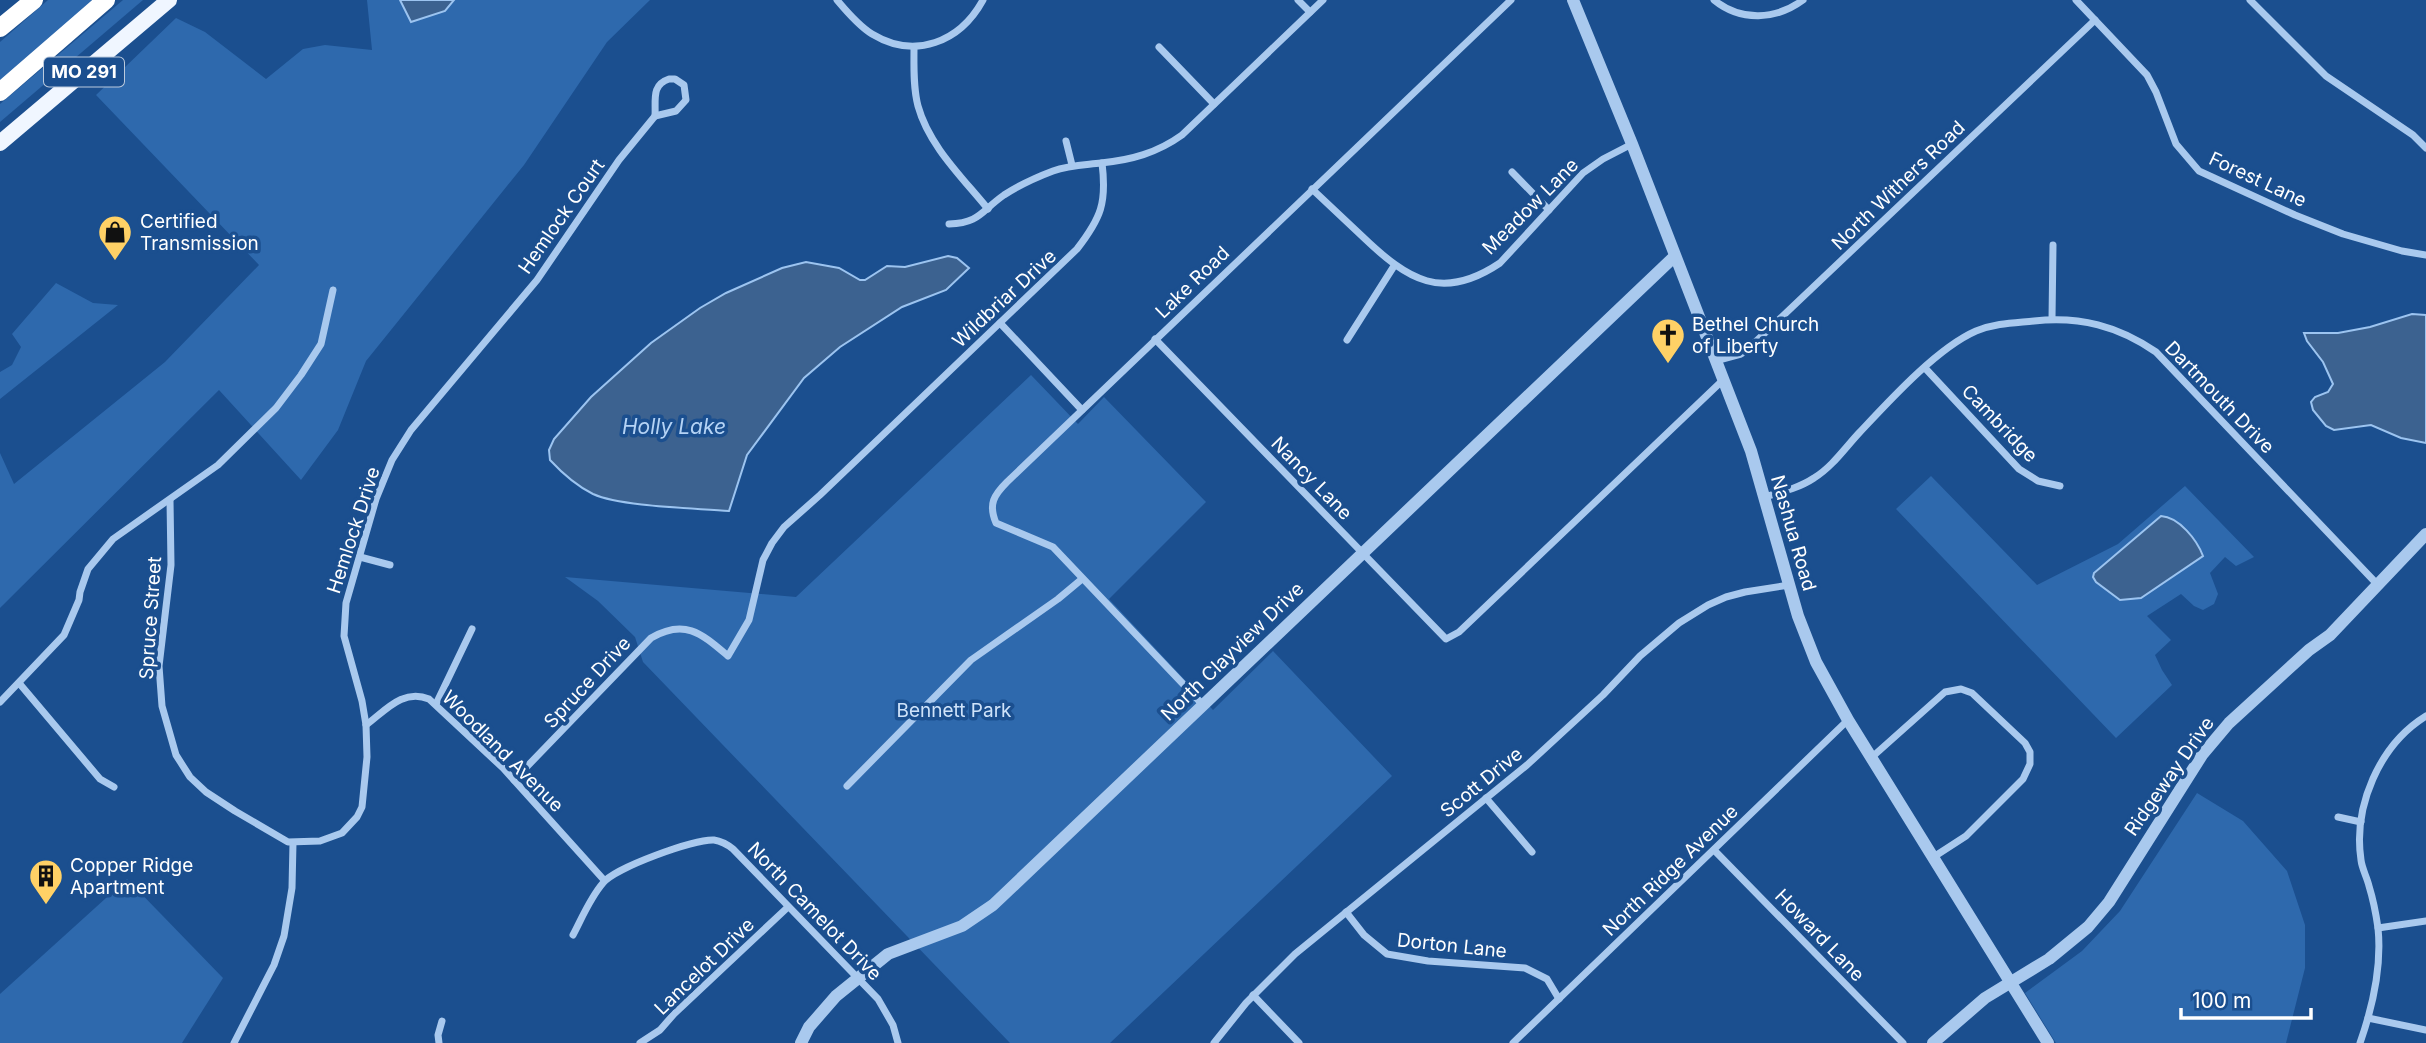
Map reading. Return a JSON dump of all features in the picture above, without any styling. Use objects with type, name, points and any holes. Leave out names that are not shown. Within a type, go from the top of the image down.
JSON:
[{"type":"highway","points":[[0,28],[34,0]]},
{"type":"highway","points":[[0,92],[106,0]]},
{"type":"main road","name":"MO 291","points":[[0,143],[169,0]]},
{"type":"street","points":[[837,0],[870,33],[900,47],[931,44],[959,31],[983,0]]},
{"type":"street","points":[[1298,0],[1310,12]]},
{"type":"street","points":[[949,224],[966,224],[1005,195],[1050,172],[1072,165],[1136,158],[1163,148],[1182,135],[1323,0]]},
{"type":"street","name":"Lake Road","points":[[1203,705],[1053,548],[996,523],[991,508],[996,493],[1511,0]]},
{"type":"street","name":"Nashua Road","points":[[1573,0],[1751,451],[1805,635],[1848,720],[2048,1043]]},
{"type":"street","points":[[1714,0],[1732,11],[1762,16],[1779,14],[1803,0]]},
{"type":"street","name":"Forest Lane","points":[[2076,0],[2150,81],[2176,144],[2199,171],[2331,229],[2402,251],[2426,255]]},
{"type":"street","points":[[2250,0],[2326,76],[2413,135],[2426,148]]},
{"type":"street","name":"North Withers Road","points":[[1715,361],[1741,354],[1750,348],[2095,20]]},
{"type":"street","points":[[914,47],[914,81],[919,108],[934,141],[988,209]]},
{"type":"street","points":[[1159,47],[1214,104]]},
{"type":"street","name":"Hemlock Court","points":[[491,334],[537,280],[619,160],[654,116],[655,93],[660,83],[669,79],[680,82],[686,90],[684,105],[676,111],[654,116]]},
{"type":"street","points":[[1066,141],[1072,165]]},
{"type":"street","name":"Meadow Lane","points":[[1312,189],[1394,266],[1425,280],[1448,282],[1471,278],[1494,267],[1511,254],[1583,173],[1632,144]]},
{"type":"street","name":"Wildbriar Drive","points":[[728,656],[749,620],[763,561],[784,527],[1070,258],[1090,232],[1103,204],[1105,187],[1102,163]]},
{"type":"street","points":[[1512,172],[1549,210]]},
{"type":"street","points":[[2052,319],[2053,245]]},
{"type":"street","name":"North Clayview Drive","points":[[801,1043],[809,1027],[836,996],[888,954],[962,926],[993,905],[1674,257]]},
{"type":"street","points":[[1347,340],[1394,266]]},
{"type":"street","points":[[0,702],[64,635],[79,600],[88,569],[101,551],[113,539],[218,466],[287,396],[321,344],[333,290]]},
{"type":"street","name":"Dartmouth Drive","points":[[1764,497],[1793,489],[1816,478],[1925,368],[1956,342],[1977,331],[2002,323],[2052,319],[2113,328],[2134,337],[2156,352],[2377,584]]},
{"type":"street","points":[[1000,323],[1082,410]]},
{"type":"street","name":"Hemlock Drive","points":[[366,725],[344,636],[346,603],[376,499],[400,446],[491,334]]},
{"type":"street","name":"Nancy Lane","points":[[1155,340],[1446,639],[1459,632],[1723,380]]},
{"type":"street","name":"Cambridge","points":[[1925,368],[2019,469],[2038,481],[2060,486]]},
{"type":"street","name":"Spruce Street","points":[[170,500],[171,565],[159,666],[162,706],[176,755],[190,777],[206,792],[268,831],[293,843]]},
{"type":"street","name":"Ridgeway Drive","points":[[1933,1043],[1961,1017],[2010,982],[2049,959],[2088,927],[2109,902],[2202,755],[2229,723],[2309,650],[2330,635],[2426,534]]},
{"type":"street","points":[[360,557],[390,565]]},
{"type":"street","points":[[847,786],[971,660],[1082,579]]},
{"type":"street","name":"Scott Drive","points":[[1214,1043],[1253,995],[1295,954],[1558,737],[1640,656],[1685,618],[1726,597],[1789,585]]},
{"type":"street","points":[[436,704],[472,629]]},
{"type":"street","name":"Spruce Drive","points":[[514,780],[651,638],[665,631],[687,629],[705,637],[728,656]]},
{"type":"street","points":[[19,683],[100,779],[114,787]]},
{"type":"street","points":[[1871,758],[1945,692],[1956,689],[1972,693],[2028,747],[2031,764],[2023,779],[1966,836],[1933,858]]},
{"type":"street","name":"Woodland Avenue","points":[[366,725],[403,697],[418,695],[436,704],[514,780],[604,880]]},
{"type":"street","points":[[2360,1043],[2378,972],[2378,928],[2370,886],[2361,864],[2361,822],[2370,787],[2384,759],[2404,734],[2426,716]]},
{"type":"street","name":"North Ridge Avenue","points":[[1513,1043],[1848,720]]},
{"type":"street","points":[[234,1043],[274,965],[284,936],[292,888],[293,843],[330,838],[342,833],[357,817],[365,794],[366,725]]},
{"type":"street","points":[[1486,798],[1532,852]]},
{"type":"street","points":[[2338,817],[2361,822]]},
{"type":"street","name":"North Camelot Drive","points":[[604,880],[642,860],[712,840],[733,849],[878,999],[898,1043]]},
{"type":"street","name":"Howard Lane","points":[[1714,850],[1903,1043]]},
{"type":"street","points":[[573,935],[604,880]]},
{"type":"street","name":"Lancelot Drive","points":[[640,1043],[665,1026],[674,1014],[788,907]]},
{"type":"street","name":"Dorton Lane","points":[[1346,912],[1364,935],[1387,954],[1428,961],[1525,968],[1548,979],[1559,999]]},
{"type":"street","points":[[2378,928],[2426,921]]},
{"type":"street","points":[[1253,995],[1299,1043]]},
{"type":"street","points":[[2368,1018],[2426,1030]]},
{"type":"street","points":[[439,1043],[442,1021]]},
{"type":"green space","points":[[48,0],[98,0],[0,85],[0,42]]},
{"type":"green space","points":[[123,0],[143,0],[0,122],[0,104]]},
{"type":"green space","points":[[367,0],[650,0],[607,42],[524,165],[366,361],[338,430],[301,480],[219,390],[0,608],[0,453],[14,484],[165,362],[259,265],[96,95],[176,18],[205,32],[266,79],[303,49],[325,45],[372,50]]},
{"type":"green space","points":[[56,283],[93,303],[118,305],[0,399],[0,372],[12,365],[21,347],[12,334]]},
{"type":"green space","name":"Bennett Park","points":[[1031,375],[1078,424],[1104,397],[1206,502],[1109,599],[1213,710],[1273,651],[1392,776],[1110,1043],[1010,1043],[643,662],[635,637],[598,601],[565,577],[796,597]]},
{"type":"green space","points":[[1931,476],[2037,585],[2118,544],[2185,486],[2254,557],[2236,566],[2225,557],[2210,573],[2218,594],[2214,604],[2203,610],[2181,594],[2147,616],[2171,640],[2155,655],[2172,685],[2116,738],[1896,509]],"holes":[[[2160,516],[2141,598],[2120,600],[2126,547]]]},
{"type":"green space","points":[[2197,793],[2243,821],[2287,871],[2305,925],[2305,968],[2286,1043],[2056,1043],[2025,993],[2082,951],[2120,911]]},
{"type":"green space","points":[[127,879],[223,978],[182,1043],[0,1043],[0,994]]},
{"type":"water","points":[[400,0],[454,0],[445,11],[411,22]]},
{"type":"water","name":"Holly Lake","points":[[948,256],[957,258],[969,268],[946,290],[902,307],[840,347],[804,378],[747,455],[729,511],[640,504],[606,498],[581,487],[550,460],[549,450],[554,439],[591,397],[651,343],[726,293],[782,268],[806,262],[839,268],[865,280],[887,266],[905,267]]},
{"type":"water","points":[[2412,314],[2426,315],[2426,443],[2401,438],[2371,425],[2334,430],[2326,426],[2313,410],[2311,402],[2315,397],[2328,392],[2333,384],[2323,362],[2304,333],[2338,333],[2370,327]]},
{"type":"water","points":[[2161,516],[2181,525],[2203,556],[2141,598],[2120,600],[2096,582],[2094,573]]},
{"type":"place","name":"Certified Transmission","points":[[115,262]]},
{"type":"place","name":"Bethel Church of Liberty","points":[[1668,365]]},
{"type":"place","name":"Copper Ridge Apartment","points":[[46,906]]}]
